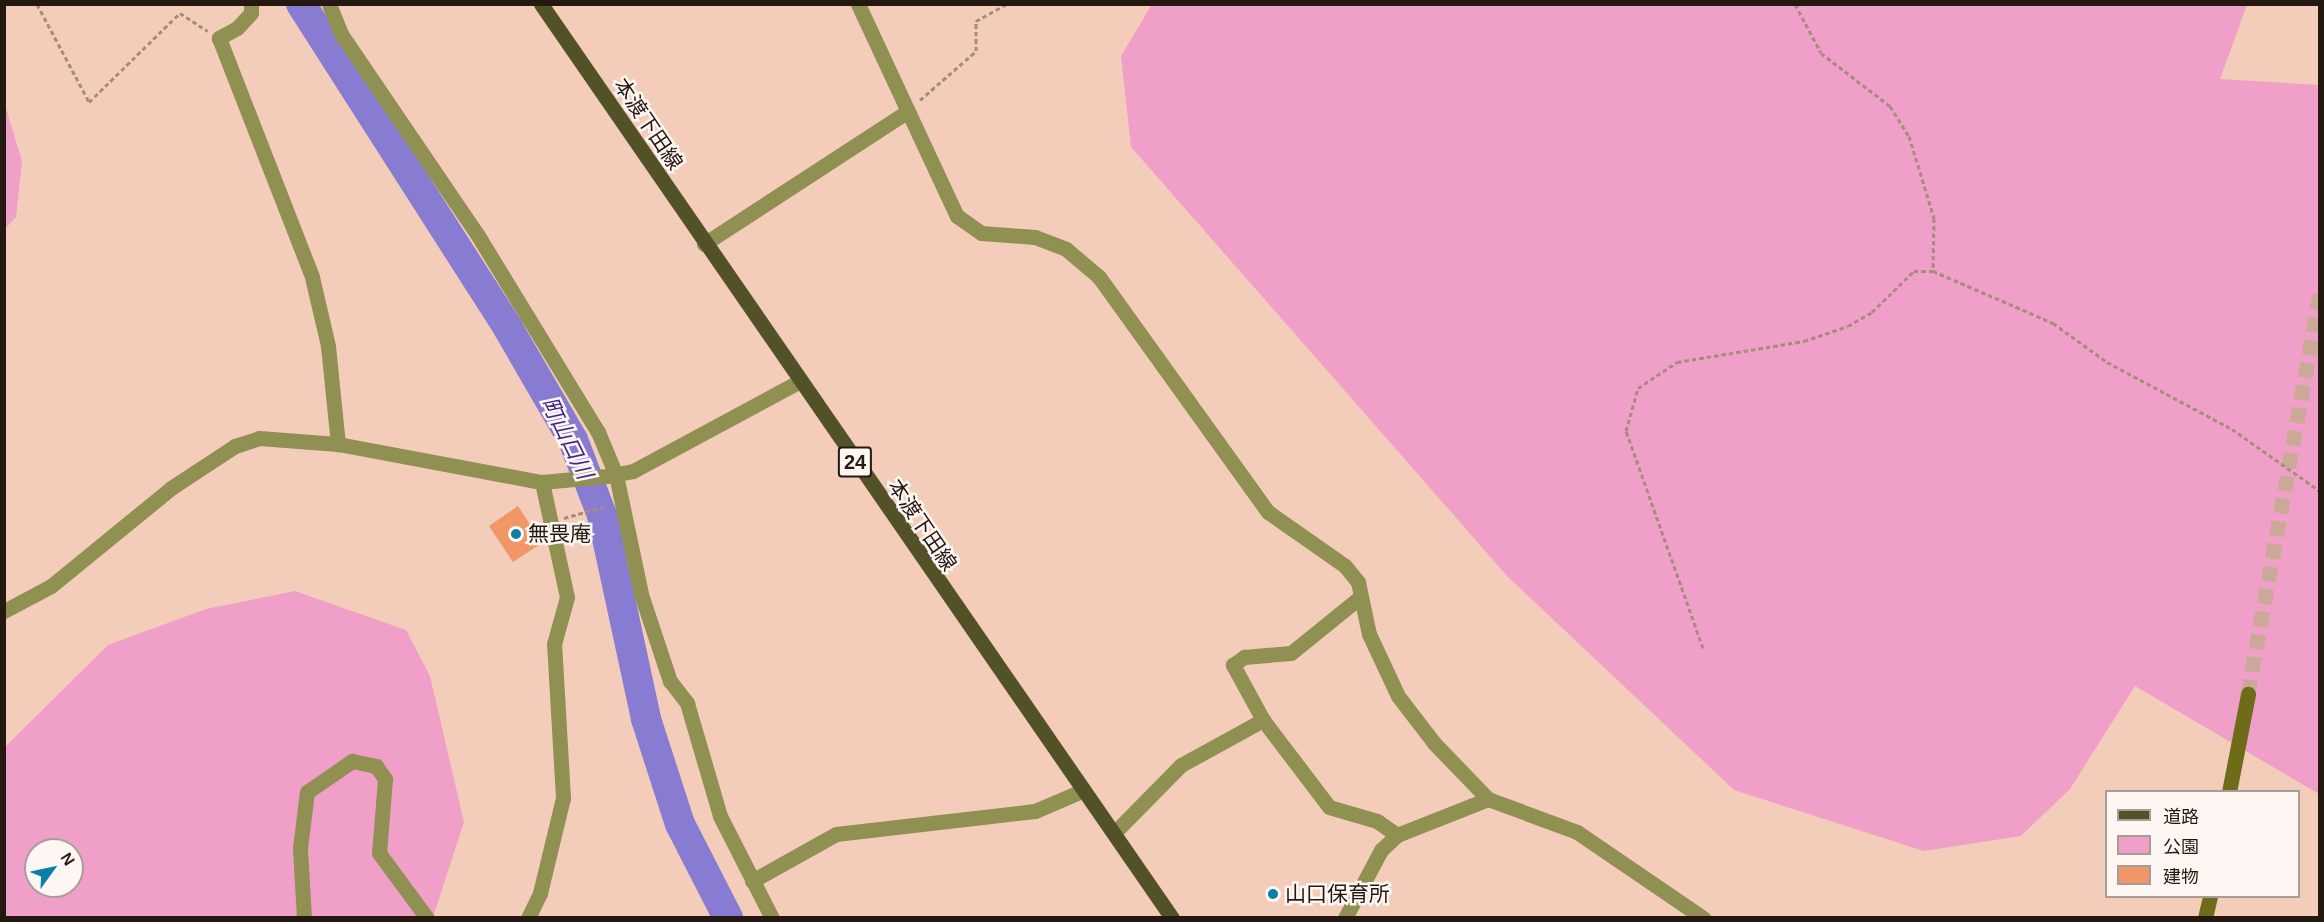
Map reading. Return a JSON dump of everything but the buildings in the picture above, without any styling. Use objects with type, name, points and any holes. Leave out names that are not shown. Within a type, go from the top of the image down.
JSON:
[{"type":"main road","name":"本渡下田線","points":[[541,4],[800,381],[921,562],[1084,790],[1172,918]]},
{"type":"street","points":[[251,4],[251,13],[237,27],[219,38],[312,277],[328,346],[338,444]]},
{"type":"street","points":[[329,4],[340,34],[529,318],[598,432],[612,475],[641,594],[670,681],[687,703],[720,816],[772,918]]},
{"type":"street","points":[[858,4],[905,113],[957,216],[981,233],[1035,237],[1066,249],[1099,277],[1268,512],[1345,566],[1358,582],[1359,598],[1398,696],[1488,799],[1577,832],[1703,918]]},
{"type":"street","points":[[704,244],[905,113]]},
{"type":"street","points":[[4,611],[51,586],[171,488],[235,446],[259,438],[338,444],[542,482],[612,475],[633,471],[800,381]]},
{"type":"street","points":[[528,918],[540,893],[563,798],[554,644],[567,597],[542,482]]},
{"type":"street","points":[[1359,598],[1291,653],[1244,657],[1233,665],[1233,675],[1263,720],[1329,807],[1377,821],[1397,835]]},
{"type":"street","points":[[2229,790],[2248,694]]},
{"type":"street","points":[[1114,833],[1181,765],[1263,720]]},
{"type":"street","points":[[304,918],[300,848],[307,792],[352,761],[376,766],[385,779],[379,853],[427,918]]},
{"type":"street","points":[[752,881],[836,834],[1035,811],[1084,790]]},
{"type":"street","points":[[1349,915],[1381,850],[1397,835],[1488,799]]},
{"type":"street","points":[[2205,918],[2210,898]]},
{"type":"path","points":[[37,4],[89,102],[180,13],[219,38]]},
{"type":"path","points":[[905,113],[976,51],[976,21],[1006,4]]},
{"type":"path","points":[[1795,4],[1821,53],[1890,106],[1909,136],[1934,218],[1934,272]]},
{"type":"path","points":[[1703,648],[1626,431],[1638,388],[1677,362],[1804,341],[1848,326],[1872,312],[1914,271],[1934,272],[2053,323],[2107,362],[2232,429],[2319,491]]},
{"type":"path","points":[[567,517],[617,502]]},
{"type":"green space","points":[[1152,4],[2247,5],[2220,79],[2319,85],[2319,794],[2135,686],[2070,789],[2021,836],[1924,851],[1734,790],[1508,577],[1131,147],[1121,56]]},
{"type":"green space","points":[[5,105],[22,161],[16,217],[5,229]]},
{"type":"green space","points":[[295,591],[406,630],[430,676],[464,822],[433,917],[5,918],[5,747],[108,645],[206,609]]},
{"type":"waterway","name":"町山口川","points":[[301,4],[508,328],[573,440],[602,515],[646,719],[680,824],[728,918]]},
{"type":"tunnel","points":[[2248,694],[2320,293]]},
{"type":"place","name":"無畏庵","points":[[516,534]]},
{"type":"place","name":"山口保育所","points":[[1273,894]]}]
